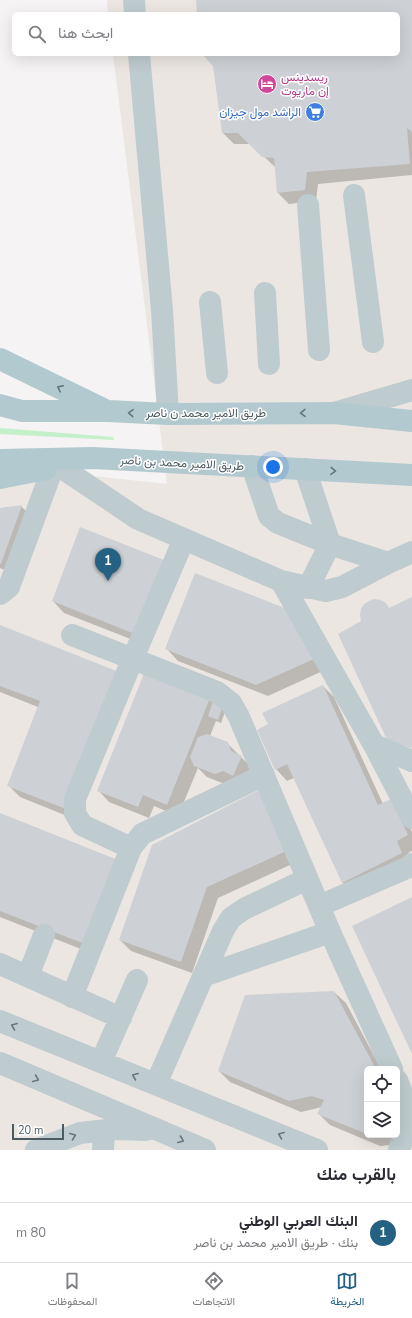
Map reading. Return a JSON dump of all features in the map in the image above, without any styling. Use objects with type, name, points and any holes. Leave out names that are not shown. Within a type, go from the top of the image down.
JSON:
[{"type":"main road","points":[[0,359],[108,411]]},
{"type":"main road","name":"طريق الامير محمد ن ناصر","points":[[0,405],[22,411],[108,411],[168,414],[334,412],[412,421]]},
{"type":"main road","points":[[0,478],[93,458]]},
{"type":"main road","name":"طريق الامير محمد بن ناصر","points":[[0,460],[93,458],[412,475]]},
{"type":"street","points":[[134,0],[135,12]]},
{"type":"street","points":[[139,56],[161,302],[168,414]]},
{"type":"street","points":[[354,195],[373,342]]},
{"type":"street","points":[[308,205],[319,350]]},
{"type":"street","points":[[265,293],[269,364]]},
{"type":"street","points":[[210,302],[217,373]]},
{"type":"street","points":[[334,412],[412,390]]},
{"type":"street","points":[[0,594],[9,587],[56,466],[138,519],[281,581],[308,588],[326,591],[342,588],[412,552]]},
{"type":"street","points":[[252,466],[269,516],[278,523],[330,544],[388,563]]},
{"type":"street","points":[[306,469],[330,544],[308,588]]},
{"type":"street","points":[[131,848],[82,825],[75,813],[75,799],[132,658],[184,539]]},
{"type":"street","points":[[281,581],[374,745],[412,818]]},
{"type":"street","points":[[72,635],[217,692],[231,703],[239,717],[330,932],[391,1066]]},
{"type":"street","points":[[374,745],[412,761]]},
{"type":"street","points":[[72,997],[131,848],[142,834],[264,775]]},
{"type":"street","points":[[319,906],[409,867],[412,864]]},
{"type":"street","points":[[156,1084],[223,930],[231,918],[244,909],[307,878]]},
{"type":"street","points":[[203,976],[330,932]]},
{"type":"street","points":[[28,976],[44,935]]},
{"type":"street","points":[[0,964],[121,1018]]},
{"type":"street","points":[[101,1062],[137,980]]},
{"type":"street","points":[[0,1021],[317,1150]]},
{"type":"street","points":[[0,1063],[205,1150]]},
{"type":"street","points":[[399,1150],[409,1122],[408,1108],[400,1088]]},
{"type":"street","points":[[36,1150],[80,1133],[103,1140],[118,1130],[156,1130]]},
{"type":"shaded area","points":[[107,0],[412,0],[412,1150],[0,1150],[0,466],[167,484],[113,56],[400,56],[400,12],[108,12]]},
{"type":"green space","points":[[0,428],[113,437],[114,440],[0,434]]},
{"type":"building","name":"الراشد مول جيزان","points":[[196,0],[412,0],[412,132],[407,128],[410,164],[307,172],[305,190],[277,193],[274,158],[262,157],[238,133],[222,133],[213,66],[204,56],[400,56],[400,12],[197,12]]},
{"type":"building","points":[[22,505],[1,564],[0,564],[0,508]]},
{"type":"building","points":[[80,527],[164,560],[135,634],[52,601]]},
{"type":"building","points":[[195,573],[295,612],[316,658],[256,685],[165,649]]},
{"type":"building","points":[[412,597],[412,748],[388,742],[338,634],[361,621],[361,609],[364,604],[369,601],[374,599],[381,600],[386,603],[389,608]]},
{"type":"building","points":[[0,625],[119,672],[66,809],[7,786],[40,701],[0,686]]},
{"type":"building","points":[[145,671],[210,698],[167,805],[143,795],[138,807],[97,791]]},
{"type":"building","points":[[323,685],[378,805],[391,799],[408,835],[397,841],[402,853],[342,883],[287,764],[275,770],[257,730],[268,724],[262,713]]},
{"type":"building","points":[[213,701],[223,705],[218,720],[208,716]]},
{"type":"building","points":[[207,734],[228,742],[231,751],[242,756],[233,776],[223,771],[215,774],[194,766],[190,757],[198,737]]},
{"type":"building","points":[[265,787],[293,848],[207,887],[181,962],[119,940],[152,845]]},
{"type":"building","points":[[0,813],[118,860],[85,944],[0,911]]},
{"type":"building","points":[[412,897],[412,1054],[352,926]]},
{"type":"building","points":[[334,991],[374,1066],[364,1066],[364,1133],[317,1114],[324,1100],[312,1096],[289,1101],[218,1071],[245,995]]},
{"type":"place","name":"ريسدينس إن ماريوت","points":[[267,84]]},
{"type":"place","name":"الراشد مول جيزان","points":[[315,112]]},
{"type":"place","name":"البنك العربي الوطني","points":[[108,581]]}]
